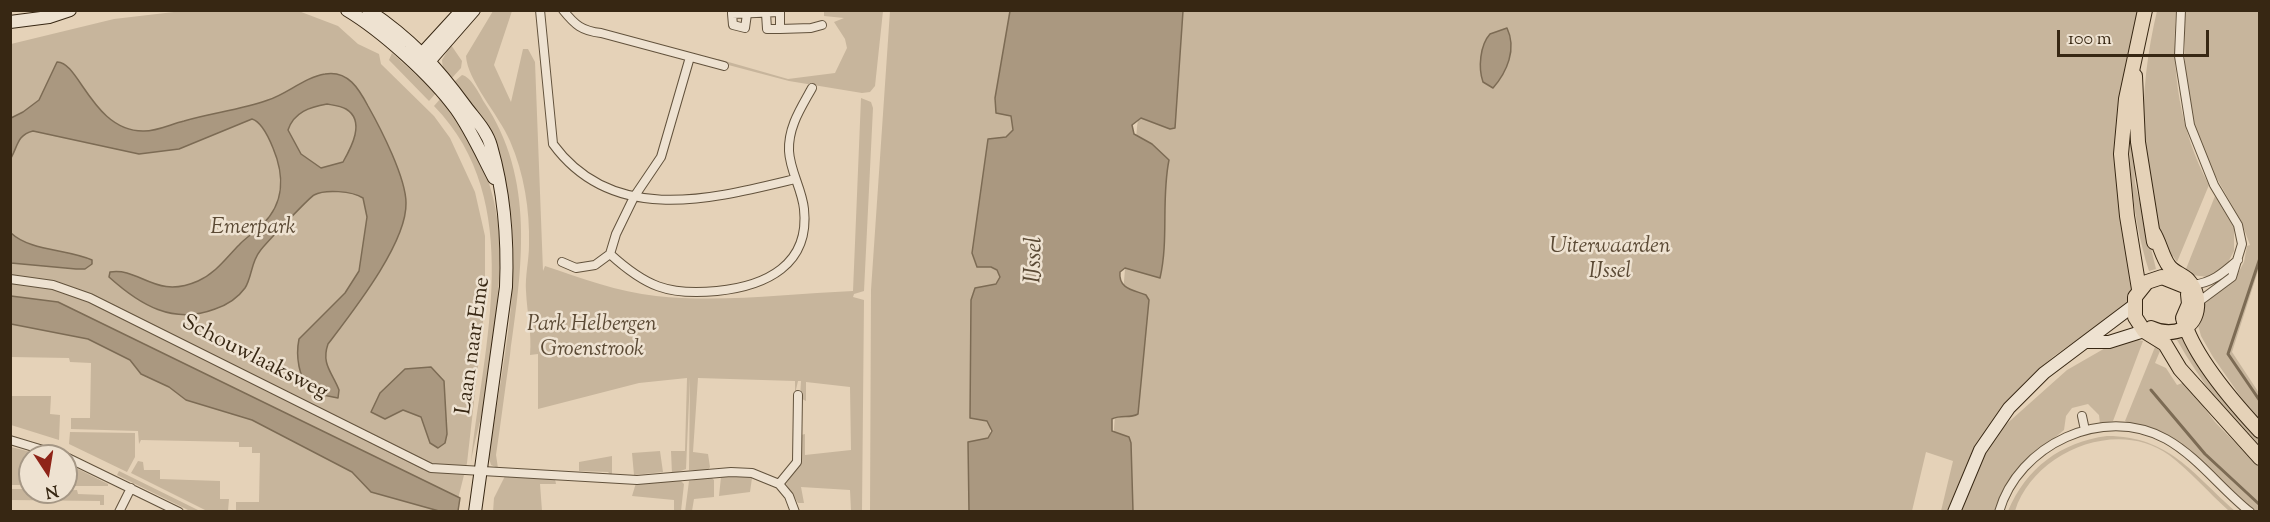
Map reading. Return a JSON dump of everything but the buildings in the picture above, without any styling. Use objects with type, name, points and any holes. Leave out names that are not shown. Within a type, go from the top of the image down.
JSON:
[{"type":"main road","points":[[2142,325],[2141,305],[2148,291],[2143,285],[2133,247],[2121,154],[2126,99],[2145,10]]},
{"type":"main road","points":[[2133,65],[2144,187],[2154,232],[2167,264],[2197,303],[2189,325],[2162,336]]},
{"type":"main road","points":[[2143,285],[2180,280]]},
{"type":"main road","points":[[2180,280],[2189,299],[2183,318],[2189,325],[2212,370],[2259,431]]},
{"type":"main road","points":[[2143,285],[2133,306],[2142,325],[2162,336],[2195,385],[2259,458]]},
{"type":"street","points":[[10,22],[49,17],[70,10]]},
{"type":"street","name":"Laan naar Eme","points":[[347,10],[372,25],[458,111],[498,187]]},
{"type":"street","name":"Laan naar Eme","points":[[369,10],[427,56],[484,130],[491,144],[508,250],[506,287],[476,512]]},
{"type":"street","points":[[427,56],[462,10]]},
{"type":"street","points":[[416,67],[474,10]]},
{"type":"street","points":[[540,10],[553,144],[566,162],[598,183],[634,197],[676,202],[736,193],[795,179]]},
{"type":"street","points":[[562,10],[578,28],[585,32],[601,33],[724,66]]},
{"type":"street","points":[[2181,10],[2179,56],[2185,106],[2196,143],[2214,185],[2238,225],[2242,244],[2232,277],[2197,303]]},
{"type":"street","points":[[747,14],[745,28],[732,25],[732,12],[747,14],[780,12],[780,29]]},
{"type":"street","points":[[766,13],[767,29],[811,28],[822,25]]},
{"type":"street","points":[[562,262],[576,268],[595,265],[610,254],[616,234],[634,197],[661,157],[690,57]]},
{"type":"street","points":[[610,254],[635,277],[659,288],[702,292],[752,285],[788,265],[804,236],[804,207],[789,151],[792,125],[812,88]]},
{"type":"street","points":[[2180,280],[2205,283],[2222,275],[2238,260]]},
{"type":"street","name":"Schouwlaaksweg","points":[[10,279],[53,285],[90,298],[431,468],[637,480],[741,472],[765,476],[779,484]]},
{"type":"street","points":[[1954,512],[1980,450],[2009,408],[2044,374],[2088,342],[2102,327],[2133,306]]},
{"type":"street","points":[[2088,342],[2109,342],[2142,325]]},
{"type":"street","points":[[795,512],[789,496],[779,484],[795,467],[798,395]]},
{"type":"street","points":[[2082,416],[2085,430]]},
{"type":"street","points":[[1998,512],[2005,493],[2026,465],[2058,441],[2085,430],[2115,427],[2143,431],[2165,438],[2187,453],[2250,512]]},
{"type":"street","points":[[78,463],[179,512]]},
{"type":"street","points":[[119,512],[131,488]]},
{"type":"green space","name":"Emerpark","points":[[191,10],[296,10],[338,26],[358,44],[379,54],[381,64],[434,116],[450,138],[475,192],[485,236],[485,304],[467,463],[455,511],[236,511],[236,502],[259,502],[260,453],[252,453],[252,447],[239,447],[239,442],[141,440],[139,444],[138,431],[71,429],[71,418],[90,418],[91,363],[70,362],[69,358],[11,357],[11,44],[114,19]]},
{"type":"green space","name":"Park Helbergen Groenstrook","points":[[493,11],[512,11],[494,65],[511,102],[523,49],[528,49],[535,62],[543,271],[545,266],[628,291],[680,298],[705,299],[853,291],[861,98],[871,102],[873,108],[864,291],[854,294],[853,297],[864,300],[862,511],[851,511],[850,490],[801,487],[804,503],[798,503],[786,484],[797,468],[801,435],[805,434],[805,455],[851,450],[850,387],[806,382],[806,401],[800,398],[801,381],[798,381],[795,394],[795,381],[698,378],[693,452],[708,454],[710,467],[708,470],[689,470],[690,378],[686,469],[672,474],[671,451],[685,451],[687,378],[639,383],[538,409],[538,354],[530,355],[526,291],[529,232],[525,192],[510,141],[477,87],[466,56]]},
{"type":"green space","points":[[824,11],[883,11],[875,86],[870,92],[862,93],[789,81],[717,62],[718,59],[788,79],[835,73],[847,48],[845,39],[834,22],[844,18],[824,16]]},
{"type":"green space","points":[[890,11],[1028,11],[1013,129],[990,433],[974,511],[870,512],[871,290]]},
{"type":"green space","name":"Uiterwaarden IJssel","points":[[1152,11],[2139,11],[2124,85],[2135,283],[2127,305],[2054,356],[2026,381],[1999,411],[1972,453],[1947,511],[1941,511],[1953,461],[1926,452],[1912,511],[1118,512],[1114,429],[1124,281],[1137,127]]},
{"type":"green space","points":[[2157,11],[2176,11],[2175,56],[2184,122],[2209,185],[2177,262],[2173,256],[2170,258],[2159,229],[2146,167],[2144,104],[2146,72]]},
{"type":"green space","points":[[2185,11],[2259,11],[2259,268],[2232,352],[2259,393],[2259,423],[2213,357],[2201,336],[2198,325],[2202,308],[2208,300],[2236,277],[2244,262],[2247,246],[2250,245],[2241,221],[2208,163],[2194,122],[2185,75]]},
{"type":"green space","points":[[451,45],[462,61],[461,68],[451,79],[443,70],[442,60]]},
{"type":"green space","points":[[392,53],[436,93],[429,101],[389,60]]},
{"type":"green space","points":[[462,75],[474,86],[501,131],[512,162],[521,225],[518,290],[496,455],[498,468],[491,465],[489,458],[511,311],[514,263],[511,216],[502,170],[483,125],[454,82]]},
{"type":"green space","points":[[2131,96],[2135,183],[2156,269],[2149,271],[2134,206],[2130,163]]},
{"type":"green space","points":[[441,98],[462,127],[478,155],[496,210],[499,239],[500,269],[488,379],[471,462],[489,323],[492,276],[490,230],[481,185],[463,144],[434,106]]},
{"type":"green space","points":[[2215,196],[2234,228],[2234,251],[2226,266],[2209,277],[2191,275],[2192,272],[2186,269]]},
{"type":"green space","points":[[2138,337],[2138,340],[2143,341],[2113,421],[2100,424],[2099,415],[2088,404],[2072,408],[2066,416],[2064,430],[2024,463],[2003,493],[1995,511],[1961,512],[1981,461],[2002,428],[2067,370],[2114,343]]},
{"type":"green space","points":[[2185,337],[2259,440],[2259,450],[2225,411],[2195,370],[2177,340]]},
{"type":"green space","points":[[2155,347],[2160,351],[2155,363],[2166,368],[2177,385],[2185,382],[2215,422],[2259,467],[2259,511],[2255,511],[2197,457],[2125,421]]},
{"type":"green space","points":[[11,396],[51,396],[50,414],[60,415],[59,440],[11,425]]},
{"type":"green space","points":[[70,432],[135,433],[135,457],[127,472],[78,448],[78,444],[69,444]]},
{"type":"green space","points":[[2107,436],[2129,438],[2147,443],[2164,450],[2192,471],[2235,511],[2229,511],[2169,455],[2148,444],[2125,440],[2102,441],[2079,447],[2058,458],[2039,472],[2025,490],[2015,511],[2008,511],[2025,482],[2047,460],[2075,444]]},
{"type":"green space","points":[[11,447],[18,449],[18,485],[11,485]]},
{"type":"green space","points":[[660,451],[663,472],[634,475],[632,453]]},
{"type":"green space","points":[[612,456],[612,476],[608,472],[579,471],[579,462]]},
{"type":"green space","points":[[138,461],[143,462],[144,470],[160,470],[160,479],[220,481],[220,499],[229,499],[228,511],[207,511],[131,473]]},
{"type":"green space","points":[[78,469],[108,484],[108,486],[78,486]]},
{"type":"green space","points":[[119,471],[200,511],[190,511],[117,475]]},
{"type":"green space","points":[[741,475],[752,478],[750,492],[719,496],[721,477]]},
{"type":"green space","points":[[505,476],[555,479],[556,484],[540,484],[542,511],[493,512],[494,498]]},
{"type":"green space","points":[[711,477],[714,480],[714,497],[694,499],[692,511],[685,512],[689,481]]},
{"type":"green space","points":[[681,481],[684,484],[681,511],[674,511],[674,500],[632,496],[636,483]]},
{"type":"green space","points":[[11,489],[18,489],[18,500],[11,500]]},
{"type":"green space","points":[[78,494],[104,495],[104,505],[100,505],[100,501],[78,501]]},
{"type":"water","name":"IJssel","points":[[1010,11],[1183,11],[1175,128],[1170,129],[1141,118],[1132,125],[1134,134],[1152,144],[1169,160],[1165,189],[1163,263],[1160,278],[1125,268],[1120,272],[1124,285],[1146,295],[1149,300],[1138,414],[1112,419],[1112,431],[1129,437],[1131,443],[1133,511],[969,511],[968,442],[988,438],[992,431],[987,421],[970,418],[971,300],[975,288],[996,284],[1000,277],[997,270],[991,267],[977,267],[972,253],[988,139],[1006,137],[1013,130],[1011,116],[996,113],[995,98]]},
{"type":"water","points":[[1507,28],[1511,52],[1506,68],[1493,88],[1483,82],[1481,76],[1482,50],[1490,34]]},
{"type":"water","points":[[57,62],[73,72],[90,97],[112,121],[127,128],[144,131],[257,103],[325,74],[340,75],[352,82],[365,100],[392,154],[402,181],[406,203],[398,237],[377,276],[328,344],[327,363],[339,390],[338,398],[308,392],[299,366],[298,346],[299,339],[345,293],[359,271],[367,217],[363,198],[338,192],[314,195],[260,251],[245,288],[228,303],[215,309],[185,315],[158,310],[121,287],[109,277],[110,272],[130,274],[170,287],[198,281],[215,270],[263,224],[279,197],[279,168],[267,135],[259,123],[252,119],[179,149],[139,154],[33,131],[21,138],[11,158],[11,118],[39,100]],"holes":[[[327,104],[346,109],[352,114],[356,127],[353,142],[343,162],[321,168],[301,154],[288,130],[294,119],[303,111]]]},
{"type":"water","points":[[11,233],[38,247],[82,256],[92,260],[92,264],[85,269],[76,269],[11,263]]},
{"type":"water","points":[[11,296],[58,302],[460,498],[458,511],[439,511],[371,492],[352,472],[252,420],[186,400],[169,387],[141,374],[130,360],[88,339],[11,324]]},
{"type":"water","points":[[431,367],[444,381],[447,434],[445,443],[438,448],[430,443],[421,417],[403,410],[385,419],[371,412],[380,393],[405,369]]},
{"type":"waterway","points":[[2260,258],[2228,354],[2260,401]]},
{"type":"waterway","points":[[2151,390],[2205,454],[2260,505]]}]
